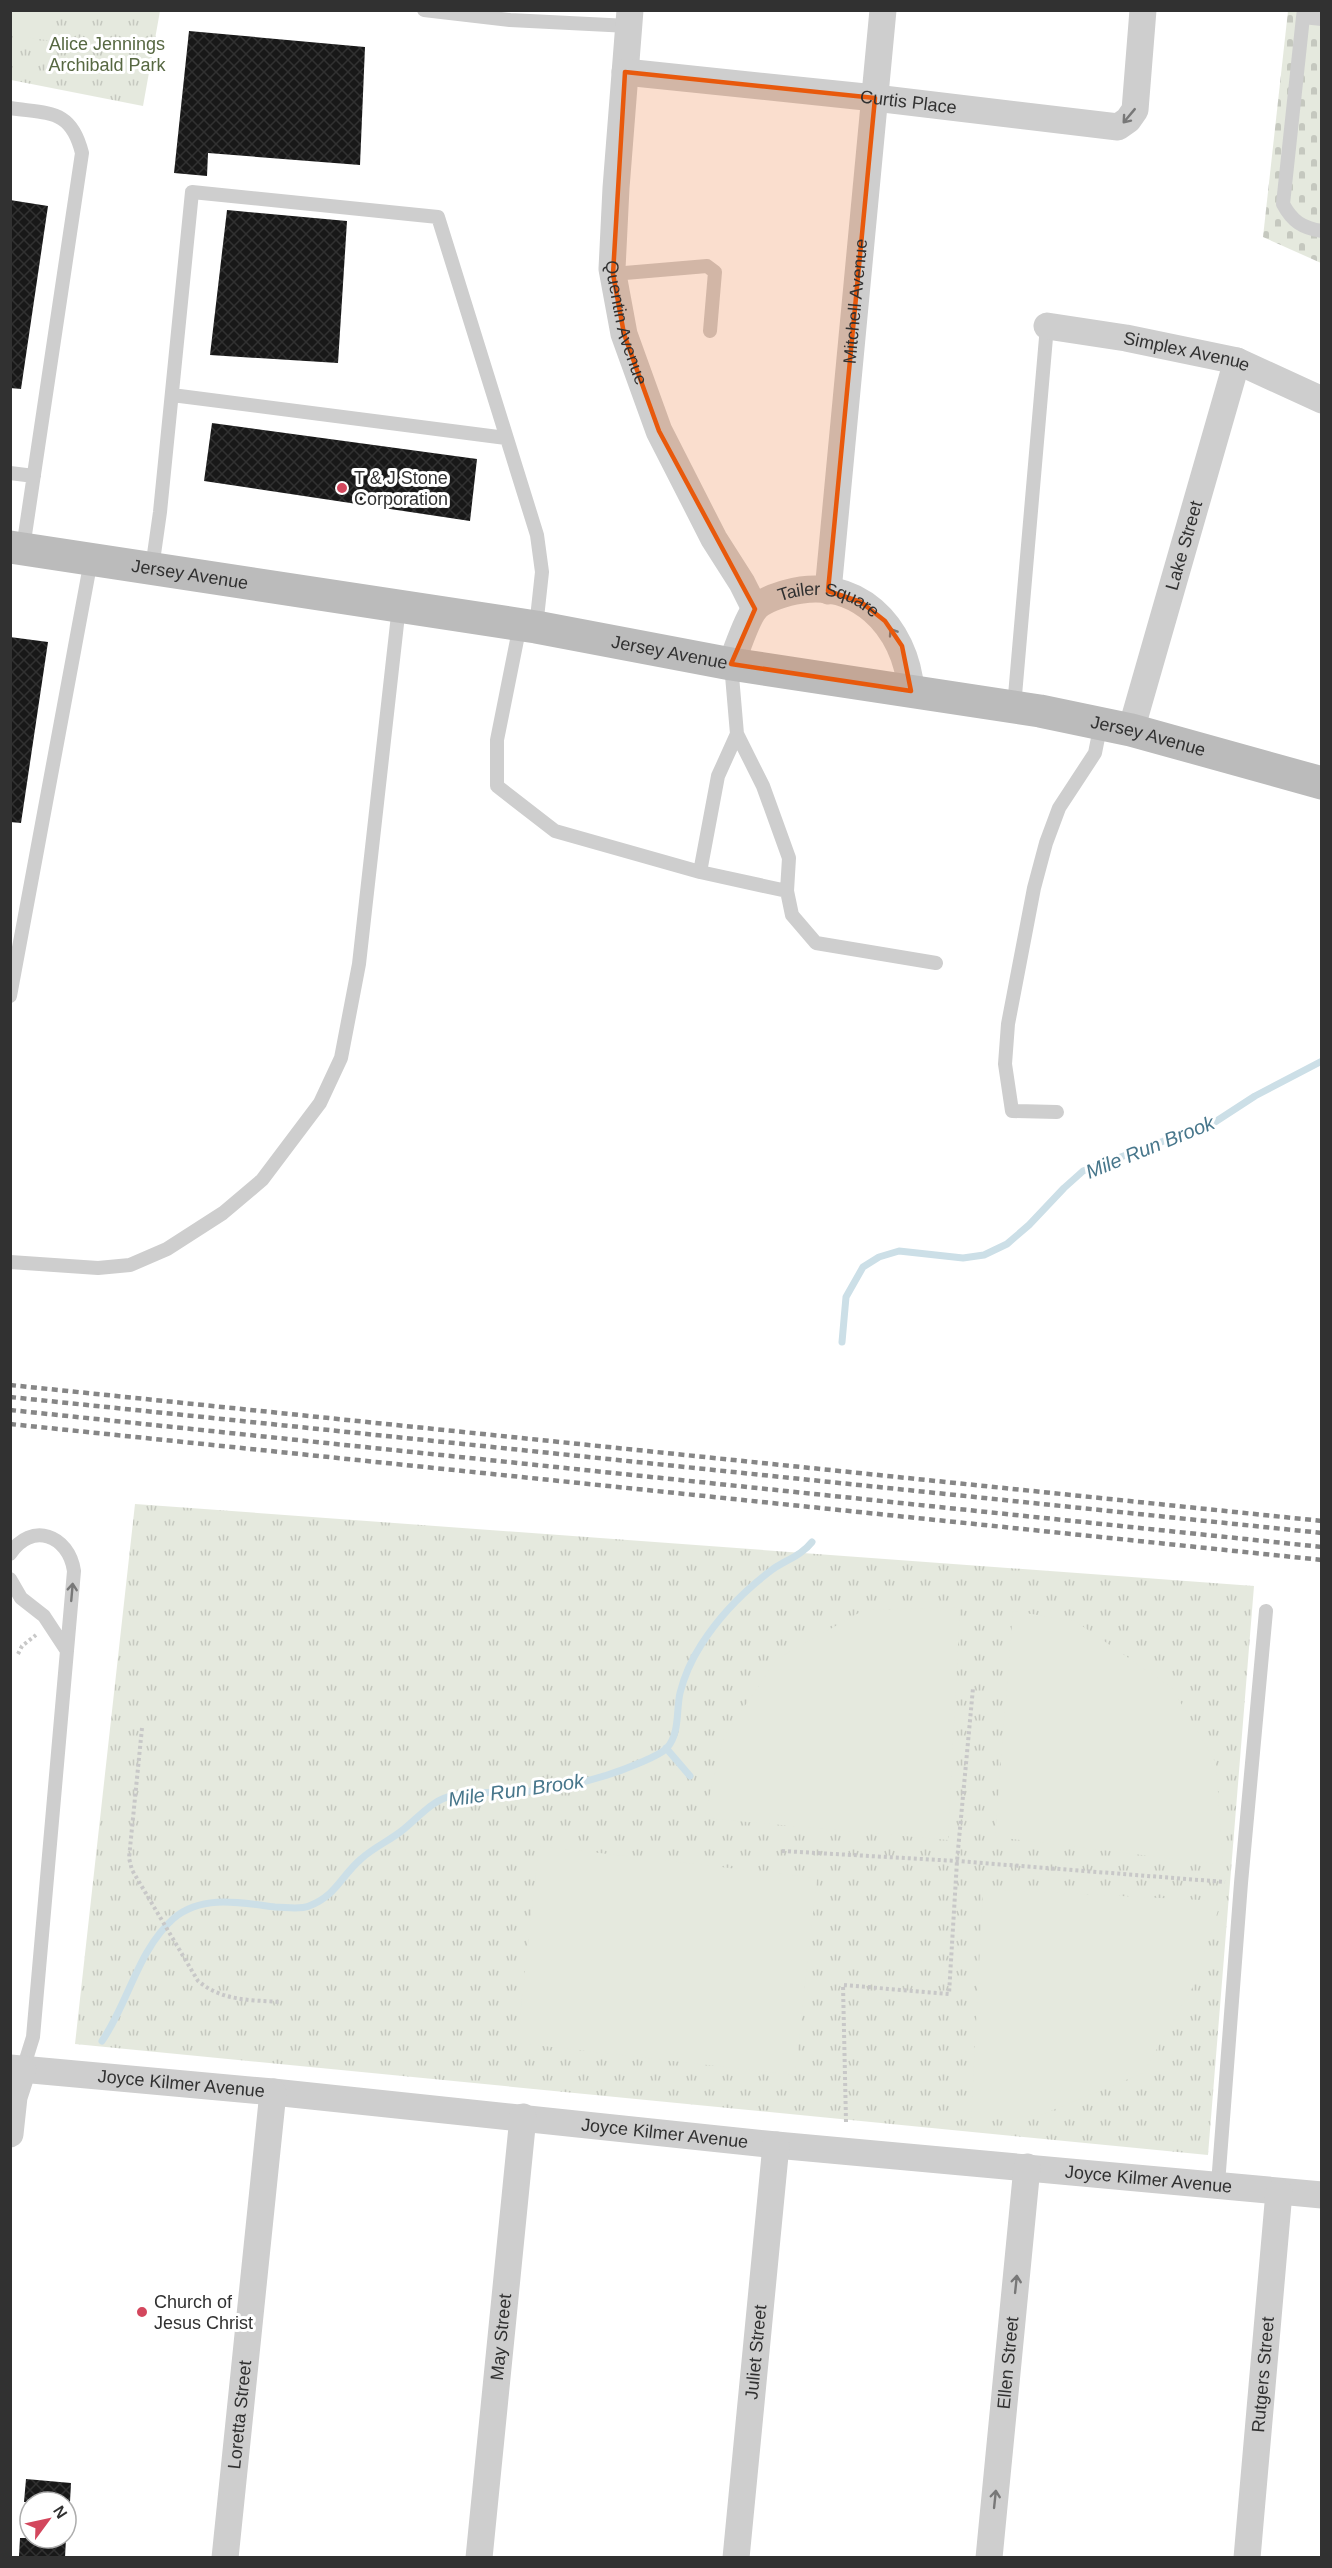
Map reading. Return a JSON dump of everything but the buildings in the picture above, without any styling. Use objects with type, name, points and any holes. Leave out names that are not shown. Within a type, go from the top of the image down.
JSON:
[{"type":"street","name":"Mitchell Avenue","points":[[828,591],[883,10]]},
{"type":"street","name":"Curtis Place","points":[[625,72],[875,98],[1118,127],[1128,120],[1135,110],[1143,10]]},
{"type":"street","name":"Quentin Avenue","points":[[630,18],[616,188],[613,274],[624,334],[659,431],[714,539],[742,583],[755,609]]},
{"type":"street","name":"Simplex Avenue","points":[[1047,326],[1126,338],[1237,361],[1322,400]]},
{"type":"street","name":"Lake Street","points":[[1116,726],[1237,361]]},
{"type":"street","name":"Jersey Avenue","points":[[17,548],[528,626],[731,664],[1014,707],[1116,726],[1322,783]]},
{"type":"street","name":"Tailer Square","points":[[731,664],[755,609],[772,598],[792,592],[828,591],[861,602],[885,621],[902,646],[908,666],[911,691]]},
{"type":"street","name":"Joyce Kilmer Avenue","points":[[17,2069],[523,2117],[776,2145],[1322,2195]]},
{"type":"street","points":[[10,2134],[17,2069]]},
{"type":"street","name":"Loretta Street","points":[[225,2558],[273,2092]]},
{"type":"street","name":"May Street","points":[[479,2558],[523,2117]]},
{"type":"street","name":"Juliet Street","points":[[736,2558],[776,2145]]},
{"type":"street","name":"Ellen Street","points":[[989,2558],[1027,2167]]},
{"type":"street","name":"Rutgers Street","points":[[1247,2558],[1279,2192]]},
{"type":"lane","points":[[424,10],[630,18]]},
{"type":"lane","points":[[1322,19],[1303,14],[1283,204],[1298,224],[1322,231]]},
{"type":"lane","points":[[10,108],[49,114],[66,120],[77,133],[82,153],[34,476],[17,548]]},
{"type":"lane","points":[[152,569],[192,192],[438,217],[537,535],[542,572],[497,740],[497,786],[555,831],[700,872],[788,891]]},
{"type":"lane","points":[[613,274],[706,266],[715,272],[710,331]]},
{"type":"lane","points":[[1014,707],[1047,326]]},
{"type":"lane","points":[[172,395],[506,438]]},
{"type":"lane","points":[[10,473],[34,476]]},
{"type":"lane","points":[[10,996],[91,560]]},
{"type":"lane","points":[[10,1262],[98,1268],[130,1265],[167,1249],[223,1213],[262,1180],[320,1103],[341,1058],[359,964],[399,606]]},
{"type":"lane","points":[[731,664],[737,734],[763,786],[789,858],[788,891],[792,915],[816,943],[936,963]]},
{"type":"lane","points":[[1057,1112],[1012,1112],[1005,1064],[1008,1024],[1034,888],[1046,843],[1059,808],[1095,753],[1116,726]]},
{"type":"lane","points":[[700,872],[718,776],[737,734]]},
{"type":"lane","points":[[10,1554],[23,1541],[35,1536],[47,1536],[57,1540],[66,1548],[72,1559],[74,1571],[33,2037],[17,2069]]},
{"type":"lane","points":[[10,1579],[21,1598],[44,1616],[67,1651]]},
{"type":"lane","points":[[1218,2184],[1241,1883],[1266,1611]]},
{"type":"path","points":[[18,1654],[22,1646],[36,1635]]},
{"type":"path","points":[[846,2122],[843,1985],[949,1994],[957,1861],[973,1688]]},
{"type":"path","points":[[142,1728],[129,1858],[142,1891],[198,1981],[217,1994],[229,1998],[280,2002]]},
{"type":"path","points":[[782,1851],[957,1861],[1241,1883]]},
{"type":"highlighted area","points":[[625,72],[875,98],[828,591],[861,602],[885,621],[902,646],[911,691],[731,664],[755,609],[659,431],[624,334],[613,274]]},
{"type":"green space","points":[[11,10],[53,11],[52,41],[11,35]]},
{"type":"green space","name":"Alice Jennings Archibald Park","points":[[10,11],[160,11],[143,106],[11,80]]},
{"type":"green space","points":[[1288,11],[1321,11],[1321,263],[1263,237]]},
{"type":"green space","points":[[135,1504],[1254,1586],[1208,2155],[75,2044]]},
{"type":"green space","points":[[960,1607],[948,1840],[704,1818],[724,1736],[777,1659],[864,1610]]},
{"type":"green space","points":[[1013,1611],[1075,1621],[1172,1688],[1216,1763],[1223,1865],[995,1837]]},
{"type":"green space","points":[[539,1846],[817,1878],[795,2075],[517,2043]]},
{"type":"green space","points":[[983,1889],[1221,1901],[1195,1983],[1143,2073],[1041,2115],[971,2121]]},
{"type":"waterway","name":"Mile Run Brook","points":[[842,1342],[846,1297],[863,1267],[879,1257],[899,1251],[963,1258],[984,1255],[1007,1244],[1083,1171],[1215,1122],[1255,1096],[1322,1061]]},
{"type":"waterway","name":"Mile Run Brook","points":[[102,2041],[151,1946],[161,1931],[185,1910],[223,1902],[292,1908],[309,1906],[326,1897],[366,1855],[399,1833],[440,1800],[463,1794],[522,1792],[581,1783],[623,1770],[664,1751],[674,1736],[680,1693],[686,1674],[708,1634],[725,1613],[753,1586],[812,1542]]},
{"type":"waterway","points":[[666,1748],[690,1776]]},
{"type":"railway","points":[[10,1385],[1322,1521]]},
{"type":"railway","points":[[10,1397],[1322,1533]]},
{"type":"railway","points":[[10,1410],[1322,1547]]},
{"type":"railway","points":[[10,1424],[1322,1560]]},
{"type":"place","name":"T & J Stone Corporation","points":[[342,488]]},
{"type":"place","name":"Church of Jesus Christ","points":[[142,2312]]}]
